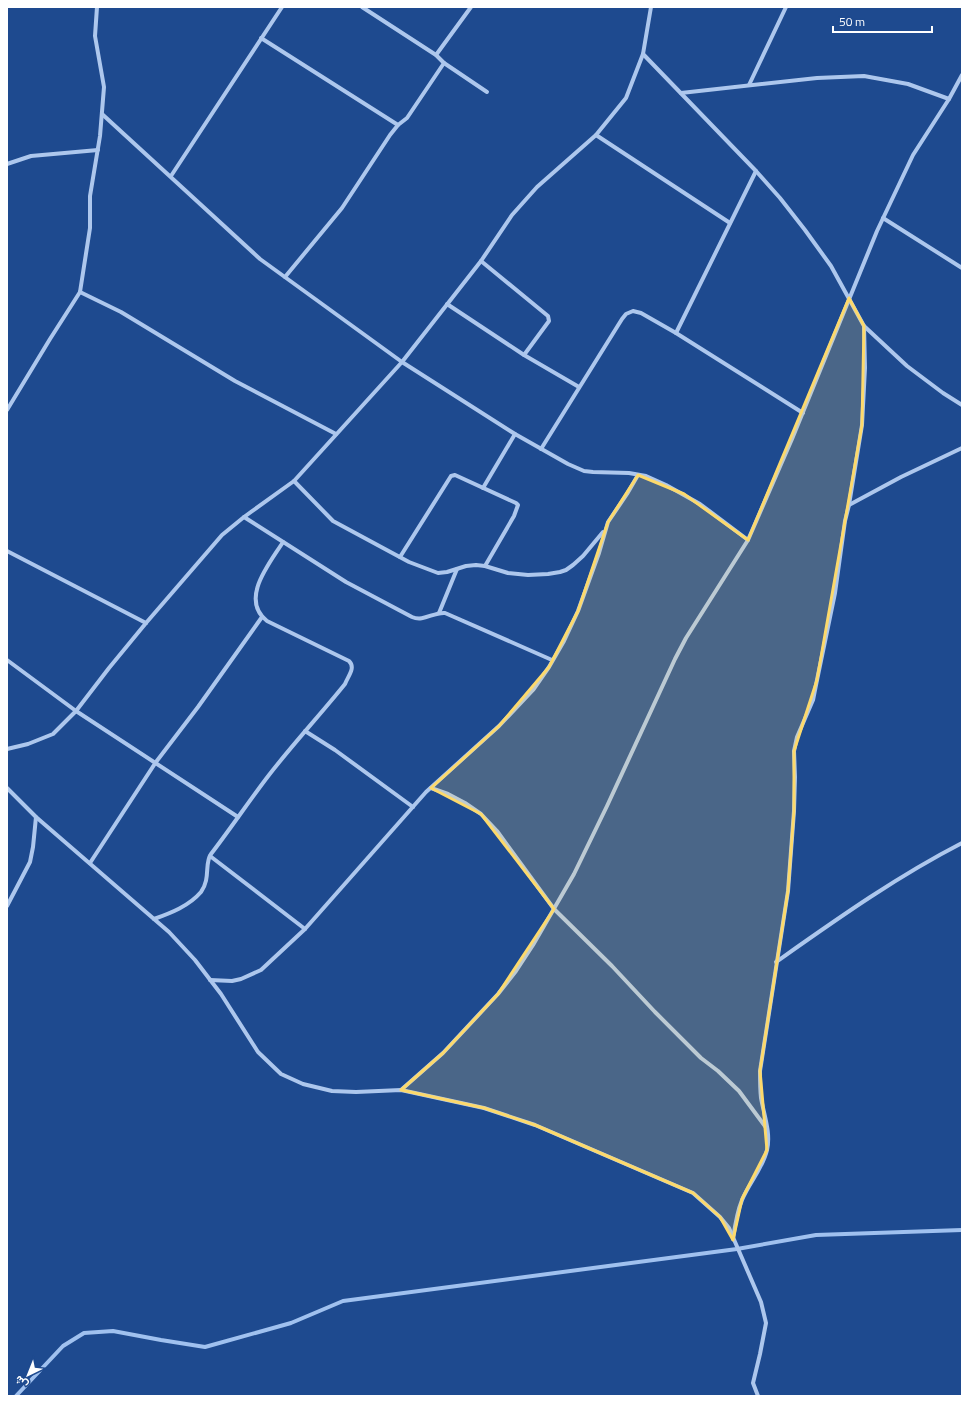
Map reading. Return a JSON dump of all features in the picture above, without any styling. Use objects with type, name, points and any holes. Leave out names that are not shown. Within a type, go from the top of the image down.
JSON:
[{"type":"street","points":[[7,410],[80,292],[90,228],[90,196],[98,150],[104,87],[95,36],[97,7]]},
{"type":"street","points":[[170,176],[282,7]]},
{"type":"street","points":[[362,7],[436,55],[444,63],[487,92]]},
{"type":"street","points":[[436,55],[471,7]]},
{"type":"street","points":[[7,749],[28,744],[53,734],[76,711],[146,623],[222,535],[244,517],[294,481],[402,362],[481,261],[512,215],[537,187],[596,135],[626,98],[643,54],[651,7]]},
{"type":"street","points":[[749,85],[786,7]]},
{"type":"street","points":[[261,38],[398,125]]},
{"type":"street","points":[[643,54],[756,171],[805,230],[831,266],[864,326],[907,366],[943,393],[962,405]]},
{"type":"street","points":[[285,277],[342,208],[390,134],[407,118],[444,63]]},
{"type":"street","points":[[401,1090],[443,1053],[498,994],[516,971],[574,874],[604,813],[675,658],[748,540],[803,413],[883,218],[912,155],[949,99],[962,75]]},
{"type":"street","points":[[681,93],[817,78],[864,76],[908,84],[949,99]]},
{"type":"street","points":[[102,114],[260,259],[402,362],[515,434],[568,464],[584,471],[598,473],[614,472],[646,476],[684,494],[748,540]]},
{"type":"street","points":[[596,135],[730,222]]},
{"type":"street","points":[[7,164],[31,156],[98,150]]},
{"type":"street","points":[[676,333],[756,171]]},
{"type":"street","points":[[883,218],[962,268]]},
{"type":"street","points":[[481,261],[548,316],[549,321],[524,355]]},
{"type":"street","points":[[80,292],[121,312],[234,381],[336,434]]},
{"type":"street","points":[[447,304],[524,355],[580,388]]},
{"type":"street","points":[[542,449],[626,314],[633,311],[641,313],[676,333],[803,413]]},
{"type":"street","points":[[733,1240],[735,1220],[742,1199],[764,1159],[767,1150],[768,1139],[760,1086],[760,1070],[788,892],[795,790],[794,751],[797,737],[813,700],[818,680],[835,593],[845,521],[850,505],[862,424],[865,368],[864,326]]},
{"type":"street","points":[[483,488],[515,434]]},
{"type":"street","points":[[850,505],[901,477],[962,448]]},
{"type":"street","points":[[400,557],[452,476],[455,475],[518,505],[514,516],[485,566]]},
{"type":"street","points":[[210,980],[232,981],[250,976],[261,970],[305,929],[431,788],[499,726],[533,690],[564,641],[578,611],[599,553],[608,522],[638,475]]},
{"type":"street","points":[[294,481],[333,521],[400,557],[438,573],[476,565],[485,566],[508,573],[528,575],[560,572],[566,570],[583,556],[605,530]]},
{"type":"street","points":[[244,517],[346,582],[412,618],[422,619],[438,613],[452,616],[552,660]]},
{"type":"street","points":[[154,919],[184,906],[201,892],[208,874],[210,856],[238,816],[304,731],[345,684],[352,669],[351,663],[262,618],[255,605],[256,589],[258,583],[283,542]]},
{"type":"street","points":[[7,551],[146,623]]},
{"type":"street","points":[[438,613],[457,568]]},
{"type":"street","points":[[90,863],[156,762],[198,707],[262,618]]},
{"type":"street","points":[[7,660],[76,711],[238,816]]},
{"type":"street","points":[[304,731],[335,750],[413,807]]},
{"type":"street","points":[[7,788],[36,817],[169,932],[195,960],[221,994],[258,1052],[281,1074],[303,1084],[332,1091],[401,1090],[484,1108],[535,1125],[693,1193],[720,1217],[729,1228],[761,1302],[766,1322],[753,1383],[758,1396]]},
{"type":"street","points":[[431,788],[448,794],[481,814],[496,831],[554,909],[612,966],[701,1058],[718,1071],[739,1091],[767,1129]]},
{"type":"street","points":[[7,906],[30,862],[36,817]]},
{"type":"street","points":[[776,962],[855,906],[899,878],[962,843]]},
{"type":"street","points":[[210,856],[305,929]]},
{"type":"highlighted area","points":[[849,298],[864,326],[862,425],[817,680],[794,751],[794,811],[788,891],[760,1071],[767,1150],[742,1199],[733,1240],[720,1217],[693,1193],[535,1125],[484,1108],[401,1090],[443,1053],[498,994],[554,909],[481,814],[431,788],[499,726],[549,667],[578,611],[608,522],[638,475],[684,494],[748,540]]},
{"type":"waterway","points":[[16,1396],[63,1346],[84,1333],[113,1331],[205,1347],[291,1323],[343,1301],[737,1249],[816,1235],[962,1230]]}]
